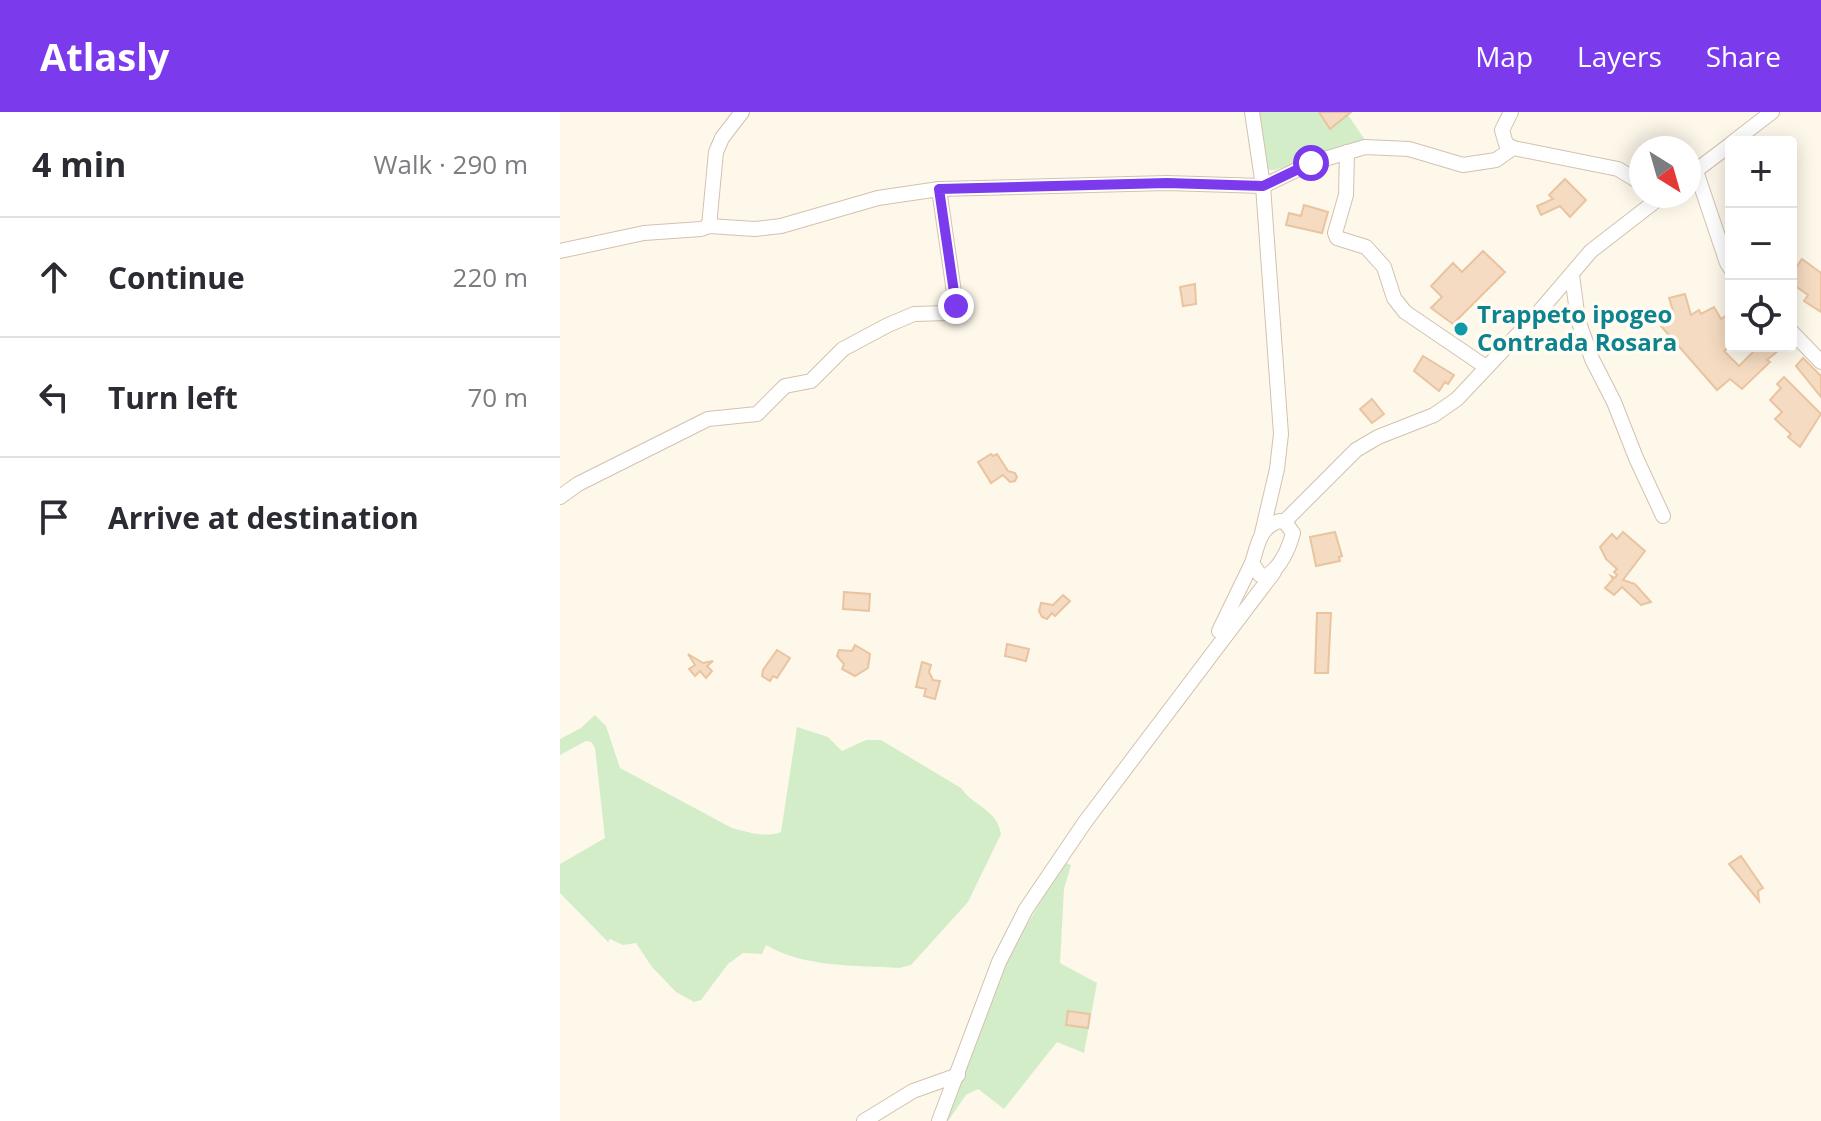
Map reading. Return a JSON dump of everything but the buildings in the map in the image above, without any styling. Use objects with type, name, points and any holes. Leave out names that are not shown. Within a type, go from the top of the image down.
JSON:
[{"type":"street","points":[[709,226],[716,152],[722,138],[742,112]]},
{"type":"street","points":[[1207,657],[1252,563],[1262,533],[1281,434],[1263,186],[1252,112]]},
{"type":"street","points":[[1511,112],[1502,130],[1506,144],[1513,148],[1618,169],[1629,176]]},
{"type":"street","points":[[1741,136],[1772,112]]},
{"type":"street","points":[[560,251],[644,233],[709,226],[755,229],[781,226],[878,198],[939,189],[1167,183],[1263,186],[1311,163],[1365,147],[1409,149],[1463,165],[1496,160],[1513,148]]},
{"type":"street","points":[[1701,167],[1725,148]]},
{"type":"street","points":[[1347,152],[1346,195],[1335,233],[1337,238],[1366,247],[1384,267],[1394,298],[1405,312],[1486,367]]},
{"type":"street","points":[[560,497],[578,484],[708,419],[757,414],[785,386],[811,381],[843,349],[888,325],[914,314],[949,313],[956,306],[939,189]]},
{"type":"street","points":[[1701,194],[1725,258]]},
{"type":"street","points":[[939,1121],[999,962],[1026,909],[1085,822],[1274,572],[1285,525],[1356,450],[1378,437],[1434,415],[1457,399],[1591,251],[1647,208]]},
{"type":"street","points":[[1572,275],[1578,320],[1592,359],[1663,516]]},
{"type":"street","points":[[1797,337],[1821,362]]},
{"type":"street","points":[[1273,483],[1273,505],[1285,525]]},
{"type":"street","points":[[1262,533],[1271,524],[1285,525]]},
{"type":"street","points":[[1252,563],[1260,575],[1274,572]]},
{"type":"street","points":[[864,1121],[913,1091],[958,1075]]},
{"type":"green space","points":[[1259,112],[1346,112],[1365,140],[1268,170]]},
{"type":"green space","points":[[595,715],[606,726],[620,768],[732,828],[750,833],[781,832],[797,727],[828,737],[842,751],[866,740],[881,740],[961,788],[990,813],[1001,834],[968,902],[911,965],[899,968],[814,962],[766,945],[762,954],[743,953],[728,964],[701,1000],[694,1002],[676,992],[652,967],[636,943],[623,945],[610,939],[608,942],[560,893],[560,864],[605,838],[595,748],[586,741],[560,755],[560,739],[581,728]]},
{"type":"green space","points":[[1064,862],[1071,865],[1064,889],[1060,963],[1097,983],[1084,1053],[1057,1042],[1004,1109],[978,1089],[966,1095],[948,1121],[940,1121],[1000,970]]},
{"type":"place","name":"Trappeto ipogeo Contrada Rosara","points":[[1461,329]]},
{"type":"route","points":[[956,306],[939,189],[1167,183],[1263,186],[1311,163]]}]
